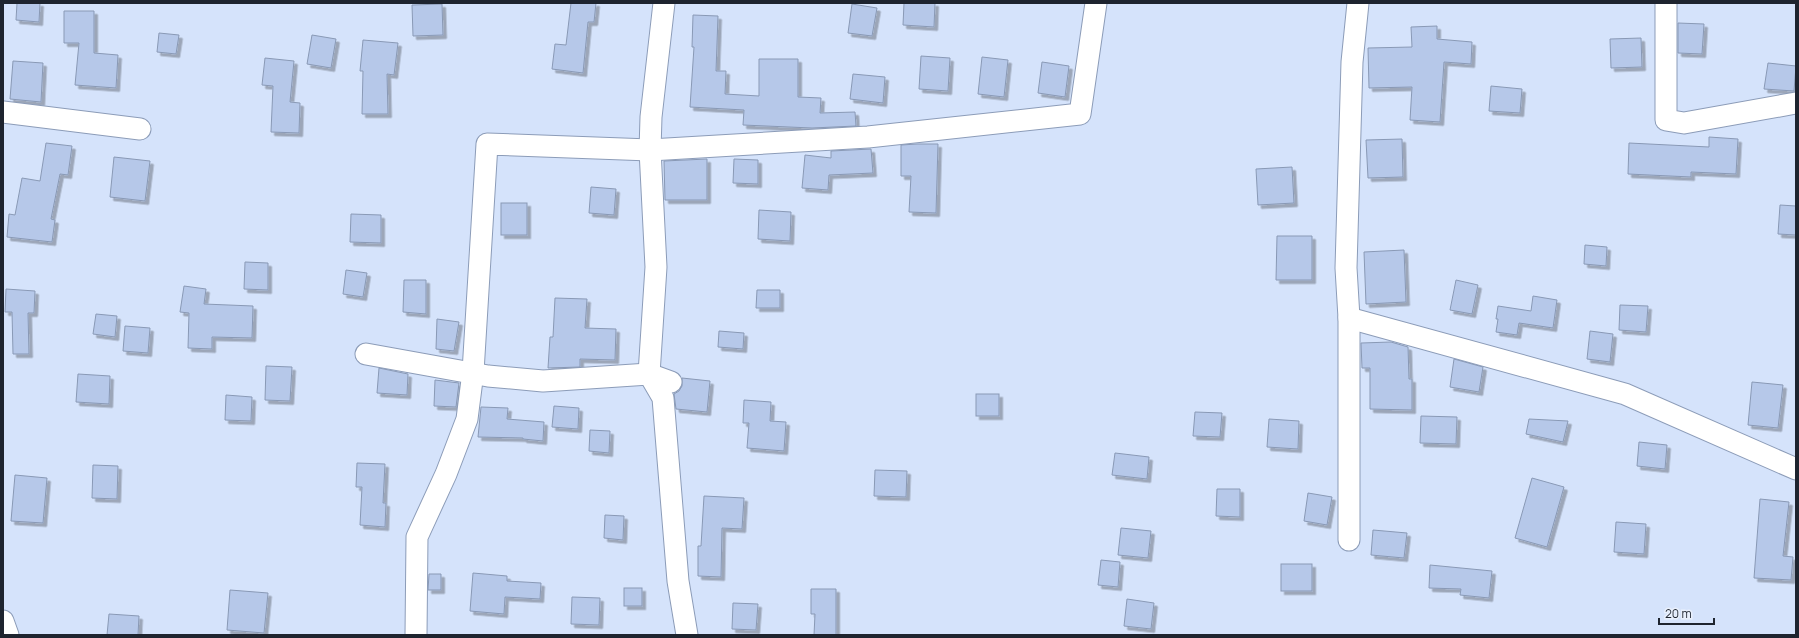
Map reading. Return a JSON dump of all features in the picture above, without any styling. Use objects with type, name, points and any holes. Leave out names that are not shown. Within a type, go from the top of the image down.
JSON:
[{"type":"street","points":[[664,3],[651,117],[650,150],[656,267],[649,374],[663,398],[678,581],[687,635]]},
{"type":"street","points":[[416,635],[417,537],[446,474],[466,419],[473,372],[487,144],[650,150],[868,137],[1080,114],[1096,3]]},
{"type":"street","points":[[1349,540],[1349,318],[1346,268],[1352,62],[1358,3]]},
{"type":"street","points":[[1666,3],[1666,120],[1684,123],[1796,103]]},
{"type":"street","points":[[3,112],[140,129]]},
{"type":"street","points":[[1349,318],[1625,394],[1796,469]]},
{"type":"street","points":[[366,354],[473,372],[488,376],[543,381],[649,374],[671,382]]},
{"type":"street","points":[[3,620],[8,635]]},
{"type":"building","points":[[17,3],[40,3],[39,22],[16,20]]},
{"type":"building","points":[[571,3],[596,3],[594,22],[588,22],[583,73],[552,69],[555,44],[566,45]]},
{"type":"building","points":[[904,3],[935,3],[934,27],[903,25]]},
{"type":"building","points":[[442,4],[443,35],[413,36],[412,5]]},
{"type":"building","points":[[852,4],[877,8],[872,36],[848,33]]},
{"type":"building","points":[[64,11],[94,11],[94,53],[118,55],[116,88],[75,85],[79,43],[64,43]]},
{"type":"building","points":[[693,15],[718,16],[716,71],[726,71],[725,94],[759,96],[759,59],[798,59],[798,97],[821,98],[820,113],[855,112],[856,126],[812,128],[743,125],[744,110],[690,107],[694,47],[692,47]]},
{"type":"building","points":[[1678,23],[1704,24],[1702,54],[1678,53]]},
{"type":"building","points":[[1437,26],[1437,39],[1472,42],[1471,64],[1444,62],[1440,122],[1410,120],[1412,87],[1369,88],[1368,48],[1412,47],[1411,27]]},
{"type":"building","points":[[159,33],[179,35],[176,54],[157,52]]},
{"type":"building","points":[[312,35],[336,39],[331,68],[307,64]]},
{"type":"building","points":[[1641,38],[1642,67],[1611,68],[1610,39]]},
{"type":"building","points":[[363,40],[398,43],[394,75],[387,74],[388,114],[362,114],[363,71],[360,71]]},
{"type":"building","points":[[921,56],[950,58],[948,91],[919,89]]},
{"type":"building","points":[[982,57],[1008,60],[1004,97],[978,94]]},
{"type":"building","points":[[265,58],[294,61],[290,102],[300,103],[299,133],[271,132],[273,86],[262,85]]},
{"type":"building","points":[[13,61],[43,63],[41,102],[10,99]]},
{"type":"building","points":[[1042,62],[1069,66],[1065,97],[1038,93]]},
{"type":"building","points":[[1768,63],[1796,66],[1794,91],[1764,89]]},
{"type":"building","points":[[853,74],[885,77],[883,103],[850,99]]},
{"type":"building","points":[[1491,86],[1522,89],[1520,113],[1489,111]]},
{"type":"building","points":[[1709,137],[1738,139],[1736,174],[1691,172],[1691,177],[1628,174],[1629,143],[1709,147]]},
{"type":"building","points":[[1402,139],[1403,177],[1368,178],[1366,140]]},
{"type":"building","points":[[46,143],[72,146],[68,175],[60,174],[51,219],[55,220],[52,242],[7,237],[9,214],[15,215],[22,178],[40,181]]},
{"type":"building","points":[[938,144],[936,213],[909,212],[911,176],[901,176],[901,145]]},
{"type":"building","points":[[871,149],[873,173],[829,175],[828,190],[802,188],[805,155],[831,158],[831,151]]},
{"type":"building","points":[[114,157],[150,161],[145,201],[110,197]]},
{"type":"building","points":[[707,159],[707,200],[665,200],[664,161]]},
{"type":"building","points":[[734,159],[758,160],[758,184],[733,183]]},
{"type":"building","points":[[1292,167],[1294,203],[1258,205],[1256,169]]},
{"type":"building","points":[[591,187],[616,189],[614,215],[589,213]]},
{"type":"building","points":[[501,203],[527,203],[527,235],[501,235]]},
{"type":"building","points":[[1780,205],[1796,206],[1796,235],[1778,234]]},
{"type":"building","points":[[759,210],[791,212],[790,241],[758,239]]},
{"type":"building","points":[[351,214],[381,215],[381,243],[350,242]]},
{"type":"building","points":[[1277,236],[1312,236],[1312,280],[1276,280]]},
{"type":"building","points":[[1585,245],[1607,247],[1606,266],[1584,264]]},
{"type":"building","points":[[1404,250],[1406,302],[1366,304],[1364,252]]},
{"type":"building","points":[[245,262],[268,263],[268,290],[244,289]]},
{"type":"building","points":[[346,270],[367,273],[363,297],[343,294]]},
{"type":"building","points":[[404,280],[426,280],[426,314],[403,312]]},
{"type":"building","points":[[1456,280],[1478,285],[1472,314],[1450,310]]},
{"type":"building","points":[[184,286],[206,289],[204,304],[253,306],[252,338],[212,337],[212,349],[188,348],[189,313],[180,312]]},
{"type":"building","points":[[6,289],[35,291],[34,313],[28,313],[29,354],[13,354],[12,312],[5,312]]},
{"type":"building","points":[[757,290],[780,290],[780,308],[756,308]]},
{"type":"building","points":[[1533,296],[1557,300],[1553,328],[1519,323],[1517,335],[1496,332],[1498,306],[1531,311]]},
{"type":"building","points":[[555,298],[587,299],[585,328],[616,329],[615,360],[580,359],[580,367],[548,368],[550,337],[553,337]]},
{"type":"building","points":[[1620,305],[1648,306],[1646,332],[1619,330]]},
{"type":"building","points":[[96,314],[117,316],[115,337],[93,334]]},
{"type":"building","points":[[437,319],[459,322],[454,351],[436,349]]},
{"type":"building","points":[[125,326],[150,328],[148,353],[123,351]]},
{"type":"building","points":[[719,331],[744,333],[743,349],[718,347]]},
{"type":"building","points":[[1590,331],[1613,334],[1610,362],[1587,359]]},
{"type":"building","points":[[1391,342],[1408,347],[1409,379],[1412,379],[1412,410],[1370,409],[1370,368],[1362,368],[1361,343]]},
{"type":"building","points":[[1454,359],[1483,367],[1479,392],[1450,387]]},
{"type":"building","points":[[266,366],[292,367],[290,401],[265,400]]},
{"type":"building","points":[[379,368],[408,374],[407,395],[377,393]]},
{"type":"building","points":[[78,374],[110,376],[109,404],[76,402]]},
{"type":"building","points":[[682,378],[710,381],[707,412],[676,409],[674,394],[679,391],[682,386]]},
{"type":"building","points":[[435,380],[459,383],[456,407],[434,406]]},
{"type":"building","points":[[1752,382],[1783,385],[1778,428],[1748,425]]},
{"type":"building","points":[[976,394],[999,394],[999,416],[976,416]]},
{"type":"building","points":[[226,395],[252,397],[251,421],[225,420]]},
{"type":"building","points":[[744,400],[771,402],[770,421],[786,422],[784,451],[747,448],[749,423],[743,423]]},
{"type":"building","points":[[554,406],[579,408],[578,429],[552,427]]},
{"type":"building","points":[[481,407],[508,408],[507,419],[544,422],[543,441],[523,438],[478,437]]},
{"type":"building","points":[[1195,412],[1222,413],[1220,437],[1193,436]]},
{"type":"building","points":[[1421,416],[1457,417],[1456,444],[1420,443]]},
{"type":"building","points":[[1269,419],[1299,421],[1298,449],[1267,447]]},
{"type":"building","points":[[1529,419],[1568,421],[1563,442],[1526,434]]},
{"type":"building","points":[[590,430],[610,431],[609,453],[589,451]]},
{"type":"building","points":[[1639,442],[1667,445],[1665,469],[1637,466]]},
{"type":"building","points":[[1115,453],[1149,457],[1147,479],[1112,475]]},
{"type":"building","points":[[357,463],[385,464],[383,503],[386,503],[385,527],[360,525],[362,487],[356,487]]},
{"type":"building","points":[[93,465],[118,466],[117,499],[92,498]]},
{"type":"building","points":[[875,470],[907,471],[906,497],[874,496]]},
{"type":"building","points":[[15,475],[47,478],[43,523],[11,521]]},
{"type":"building","points":[[1532,478],[1564,487],[1547,547],[1515,538]]},
{"type":"building","points":[[1217,489],[1240,489],[1240,517],[1216,516]]},
{"type":"building","points":[[1308,493],[1332,497],[1327,525],[1304,521]]},
{"type":"building","points":[[704,496],[744,498],[742,529],[722,528],[721,577],[698,576],[698,546],[701,546]]},
{"type":"building","points":[[1760,499],[1789,502],[1783,556],[1793,557],[1791,580],[1754,578]]},
{"type":"building","points":[[605,515],[624,516],[623,540],[604,538]]},
{"type":"building","points":[[1616,522],[1646,524],[1644,554],[1614,552]]},
{"type":"building","points":[[1121,528],[1151,531],[1148,558],[1118,555]]},
{"type":"building","points":[[1373,530],[1407,533],[1404,558],[1371,555]]},
{"type":"building","points":[[1101,560],[1120,562],[1118,587],[1098,585]]},
{"type":"building","points":[[1281,564],[1312,564],[1312,591],[1281,591]]},
{"type":"building","points":[[1430,565],[1492,571],[1489,598],[1460,595],[1461,589],[1429,588]]},
{"type":"building","points":[[473,573],[507,576],[507,581],[541,583],[540,599],[505,597],[504,614],[470,611]]},
{"type":"building","points":[[429,574],[441,574],[441,590],[428,590]]},
{"type":"building","points":[[624,588],[642,588],[642,606],[624,606]]},
{"type":"building","points":[[811,589],[836,589],[836,635],[814,635],[815,614],[811,614]]},
{"type":"building","points":[[230,590],[268,593],[264,633],[227,630]]},
{"type":"building","points":[[572,597],[600,598],[599,625],[571,624]]},
{"type":"building","points":[[1127,599],[1154,603],[1151,629],[1124,626]]},
{"type":"building","points":[[733,603],[758,604],[756,630],[732,629]]},
{"type":"building","points":[[109,614],[139,616],[138,635],[107,635]]}]
